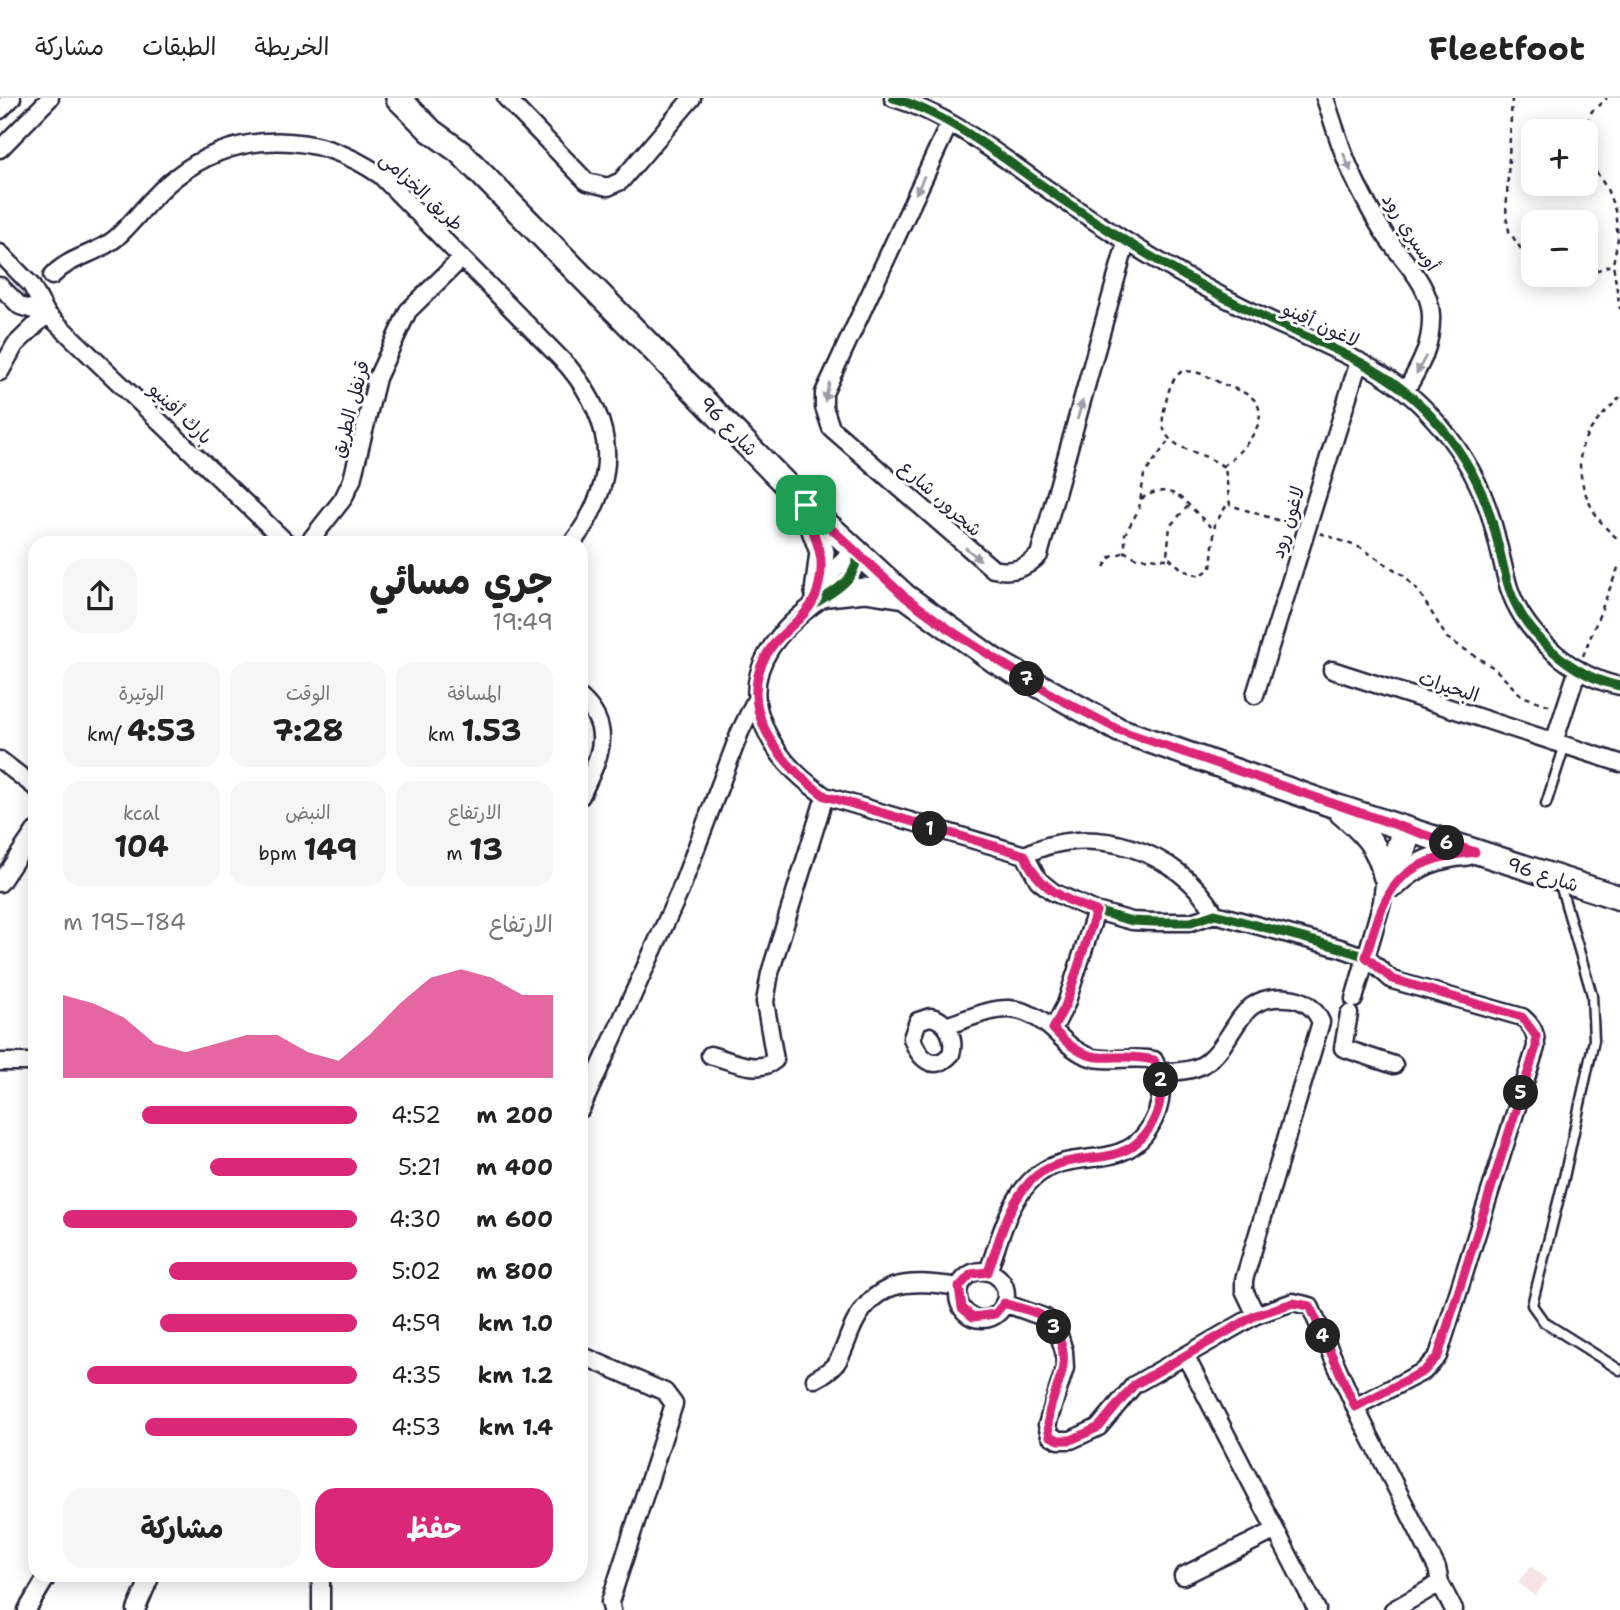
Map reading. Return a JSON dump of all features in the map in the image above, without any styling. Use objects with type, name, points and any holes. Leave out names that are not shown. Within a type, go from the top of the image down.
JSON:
[{"type":"street","points":[[0,110],[12,98]]},
{"type":"street","points":[[0,149],[50,98]]},
{"type":"street","name":"شارع 96","points":[[398,98],[432,131],[452,144],[806,505],[905,597],[995,661],[1119,730],[1335,806],[1620,898]]},
{"type":"street","name":"شارع 96","points":[[418,98],[440,121],[452,144]]},
{"type":"street","points":[[506,98],[587,182],[608,187],[621,181],[692,98]]},
{"type":"street","name":"أوسبري رود","points":[[1325,98],[1346,162],[1362,194],[1385,236],[1420,282],[1429,302],[1431,315],[1425,359],[1406,390]]},
{"type":"street","name":"لاغون أفينو","points":[[902,99],[949,124],[1126,243],[1199,285],[1359,361],[1406,390],[1445,432],[1473,475],[1493,523],[1510,590],[1525,618],[1545,643],[1578,669],[1620,685]]},
{"type":"street","name":"شحرور، شارع","points":[[949,124],[824,393],[824,407],[831,428],[992,569],[1007,572],[1028,566],[1039,555],[1126,243]]},
{"type":"street","name":"طريق الخزامى","points":[[52,276],[71,260],[114,240],[160,191],[188,168],[237,146],[274,141],[330,149],[365,165],[380,175],[568,366],[599,411],[607,443],[604,481],[593,511],[577,536]]},
{"type":"street","name":"بارك أفينيو","points":[[0,253],[27,280],[47,314],[280,536]]},
{"type":"street","name":"قرنفل الطريق","points":[[314,536],[343,499],[352,480],[377,378],[408,311],[462,258]]},
{"type":"street","points":[[5,291],[27,280]]},
{"type":"street","name":"بارك أفينيو","points":[[5,291],[26,309],[47,314]]},
{"type":"street","points":[[0,372],[15,345],[47,314]]},
{"type":"street","name":"لاغون رود","points":[[1255,695],[1359,361]]},
{"type":"street","points":[[806,505],[822,552],[818,598]]},
{"type":"street","points":[[856,552],[846,582],[818,598],[773,645],[762,661],[755,680],[755,701],[767,737],[783,761],[800,778],[825,796],[1025,855],[1049,843],[1081,839],[1118,844],[1146,853],[1174,869],[1198,888],[1215,914]]},
{"type":"street","points":[[818,598],[865,590],[905,597]]},
{"type":"street","points":[[1559,743],[1564,711],[1578,669]]},
{"type":"street","name":"البحيرات","points":[[1332,670],[1620,763]]},
{"type":"street","points":[[588,1093],[680,891],[740,732],[755,701]]},
{"type":"street","points":[[588,705],[594,711],[602,741],[588,778]]},
{"type":"street","points":[[0,760],[28,782]]},
{"type":"street","points":[[710,1055],[755,1067],[769,1065],[775,1060],[765,1002],[825,796]]},
{"type":"street","points":[[1335,806],[1366,833],[1376,848],[1387,887]]},
{"type":"street","points":[[1394,1065],[1343,1048],[1351,1007],[1407,830]]},
{"type":"street","points":[[0,883],[28,841]]},
{"type":"street","points":[[1387,887],[1423,862],[1441,856],[1475,852]]},
{"type":"street","points":[[1025,855],[1038,880],[1053,892],[1096,911],[1132,921],[1155,922],[1191,922],[1215,914],[1366,957],[1392,979],[1522,1017],[1536,1036],[1536,1047],[1438,1356],[1424,1371],[1355,1407]]},
{"type":"street","points":[[1053,1029],[1066,1004],[1096,911]]},
{"type":"street","points":[[1161,1073],[1192,1069],[1208,1062],[1244,1013],[1266,999],[1296,999],[1309,1006],[1321,1022],[1244,1280],[1244,1290],[1256,1315]]},
{"type":"street","points":[[946,1026],[995,1008],[1010,1006],[1022,1009],[1053,1029],[1077,1051],[1093,1058],[1140,1057],[1154,1060],[1161,1073],[1158,1110],[1150,1129],[1124,1153],[1062,1164],[1036,1175],[1019,1195],[988,1272]]},
{"type":"street","points":[[0,1062],[28,1062]]},
{"type":"street","points":[[988,1272],[1003,1284],[1004,1303],[995,1314],[973,1317],[962,1308],[959,1287],[971,1274],[988,1272]]},
{"type":"street","points":[[815,1379],[833,1370],[860,1312],[883,1289],[902,1283],[959,1287]]},
{"type":"street","points":[[1004,1303],[1046,1318],[1059,1335],[1065,1368],[1047,1425],[1050,1436],[1059,1440],[1071,1440],[1099,1427],[1134,1385],[1256,1315],[1293,1303],[1310,1306],[1355,1407],[1437,1568],[1440,1583],[1454,1610]]},
{"type":"street","points":[[1186,1357],[1317,1610]]},
{"type":"street","points":[[588,1358],[665,1392],[674,1404],[610,1602],[612,1610]]},
{"type":"street","points":[[1183,1576],[1274,1531]]},
{"type":"street","points":[[27,1610],[44,1582]]},
{"type":"street","points":[[136,1610],[148,1582]]},
{"type":"street","points":[[321,1582],[321,1610]]},
{"type":"street","points":[[1394,1610],[1440,1583]]},
{"type":"lane","points":[[1546,804],[1559,743]]},
{"type":"lane","points":[[1558,878],[1587,973],[1594,1018],[1594,1040],[1563,1182],[1532,1305],[1544,1322],[1620,1370]]},
{"type":"path","points":[[1512,98],[1506,216],[1509,231],[1521,249]]},
{"type":"path","points":[[1587,119],[1591,111],[1607,98]]},
{"type":"path","points":[[1598,174],[1615,210],[1618,238],[1613,264],[1620,309]]},
{"type":"path","points":[[1598,270],[1613,264]]},
{"type":"path","points":[[1104,567],[1111,557],[1125,552],[1137,558],[1168,559],[1190,574],[1205,575],[1211,568],[1214,529],[1217,518],[1228,503],[1227,474],[1223,466],[1169,440],[1163,425],[1163,414],[1172,381],[1184,371],[1209,378],[1252,398],[1259,410],[1259,420],[1243,449],[1223,466]]},
{"type":"path","points":[[1620,397],[1589,433],[1581,455],[1581,475],[1588,499],[1601,521],[1620,540]]},
{"type":"path","points":[[1125,552],[1125,534],[1136,515],[1144,475],[1169,440]]},
{"type":"path","points":[[1141,499],[1155,491],[1167,491],[1214,529]]},
{"type":"path","points":[[1228,503],[1236,509],[1361,548],[1403,575],[1419,592],[1438,626],[1456,645],[1494,668],[1522,696],[1564,711]]},
{"type":"path","points":[[1168,559],[1166,543],[1170,526],[1188,506]]},
{"type":"path","points":[[1578,669],[1620,563]]},
{"type":"shaded area","points":[[1531,1566],[1547,1580],[1534,1596],[1518,1582]]},
{"type":"cycle path","points":[[893,98],[916,106],[962,130],[1096,222],[1178,273],[1264,318],[1368,366],[1402,389],[1441,427],[1471,470],[1490,516],[1509,588],[1526,621],[1538,637],[1568,663],[1602,681],[1620,686]]},
{"type":"cycle path","points":[[859,555],[852,573],[844,583],[813,605],[776,640],[760,669],[757,684],[761,718],[772,742],[786,762],[825,796],[1025,855],[1038,880],[1053,892],[1096,911],[1132,921],[1155,922],[1191,922],[1215,914],[1366,957],[1392,980],[1522,1017],[1531,1027],[1536,1047],[1438,1356],[1424,1371],[1355,1407]]},
{"type":"route","points":[[806,505],[905,597],[950,630],[995,661],[1119,730],[1475,852],[1441,856],[1423,862],[1395,884],[1382,902],[1366,957],[1380,972],[1392,979],[1522,1017],[1531,1025],[1536,1036],[1536,1047],[1438,1356],[1424,1371],[1355,1407],[1310,1306],[1302,1302],[1293,1303],[1256,1315],[1134,1385],[1111,1416],[1099,1427],[1071,1440],[1059,1440],[1050,1436],[1047,1425],[1049,1415],[1065,1368],[1064,1350],[1053,1325],[1046,1318],[1004,1303],[995,1314],[973,1317],[962,1308],[959,1287],[971,1274],[988,1272],[1019,1195],[1036,1175],[1062,1164],[1124,1153],[1140,1140],[1150,1129],[1158,1110],[1161,1073],[1154,1060],[1140,1057],[1093,1058],[1077,1051],[1053,1029],[1066,1004],[1096,911],[1079,906],[1053,892],[1038,880],[1025,855],[825,796],[800,778],[783,761],[767,737],[755,701],[755,680],[762,661],[773,645],[810,607],[817,592],[822,552],[806,505]]}]
